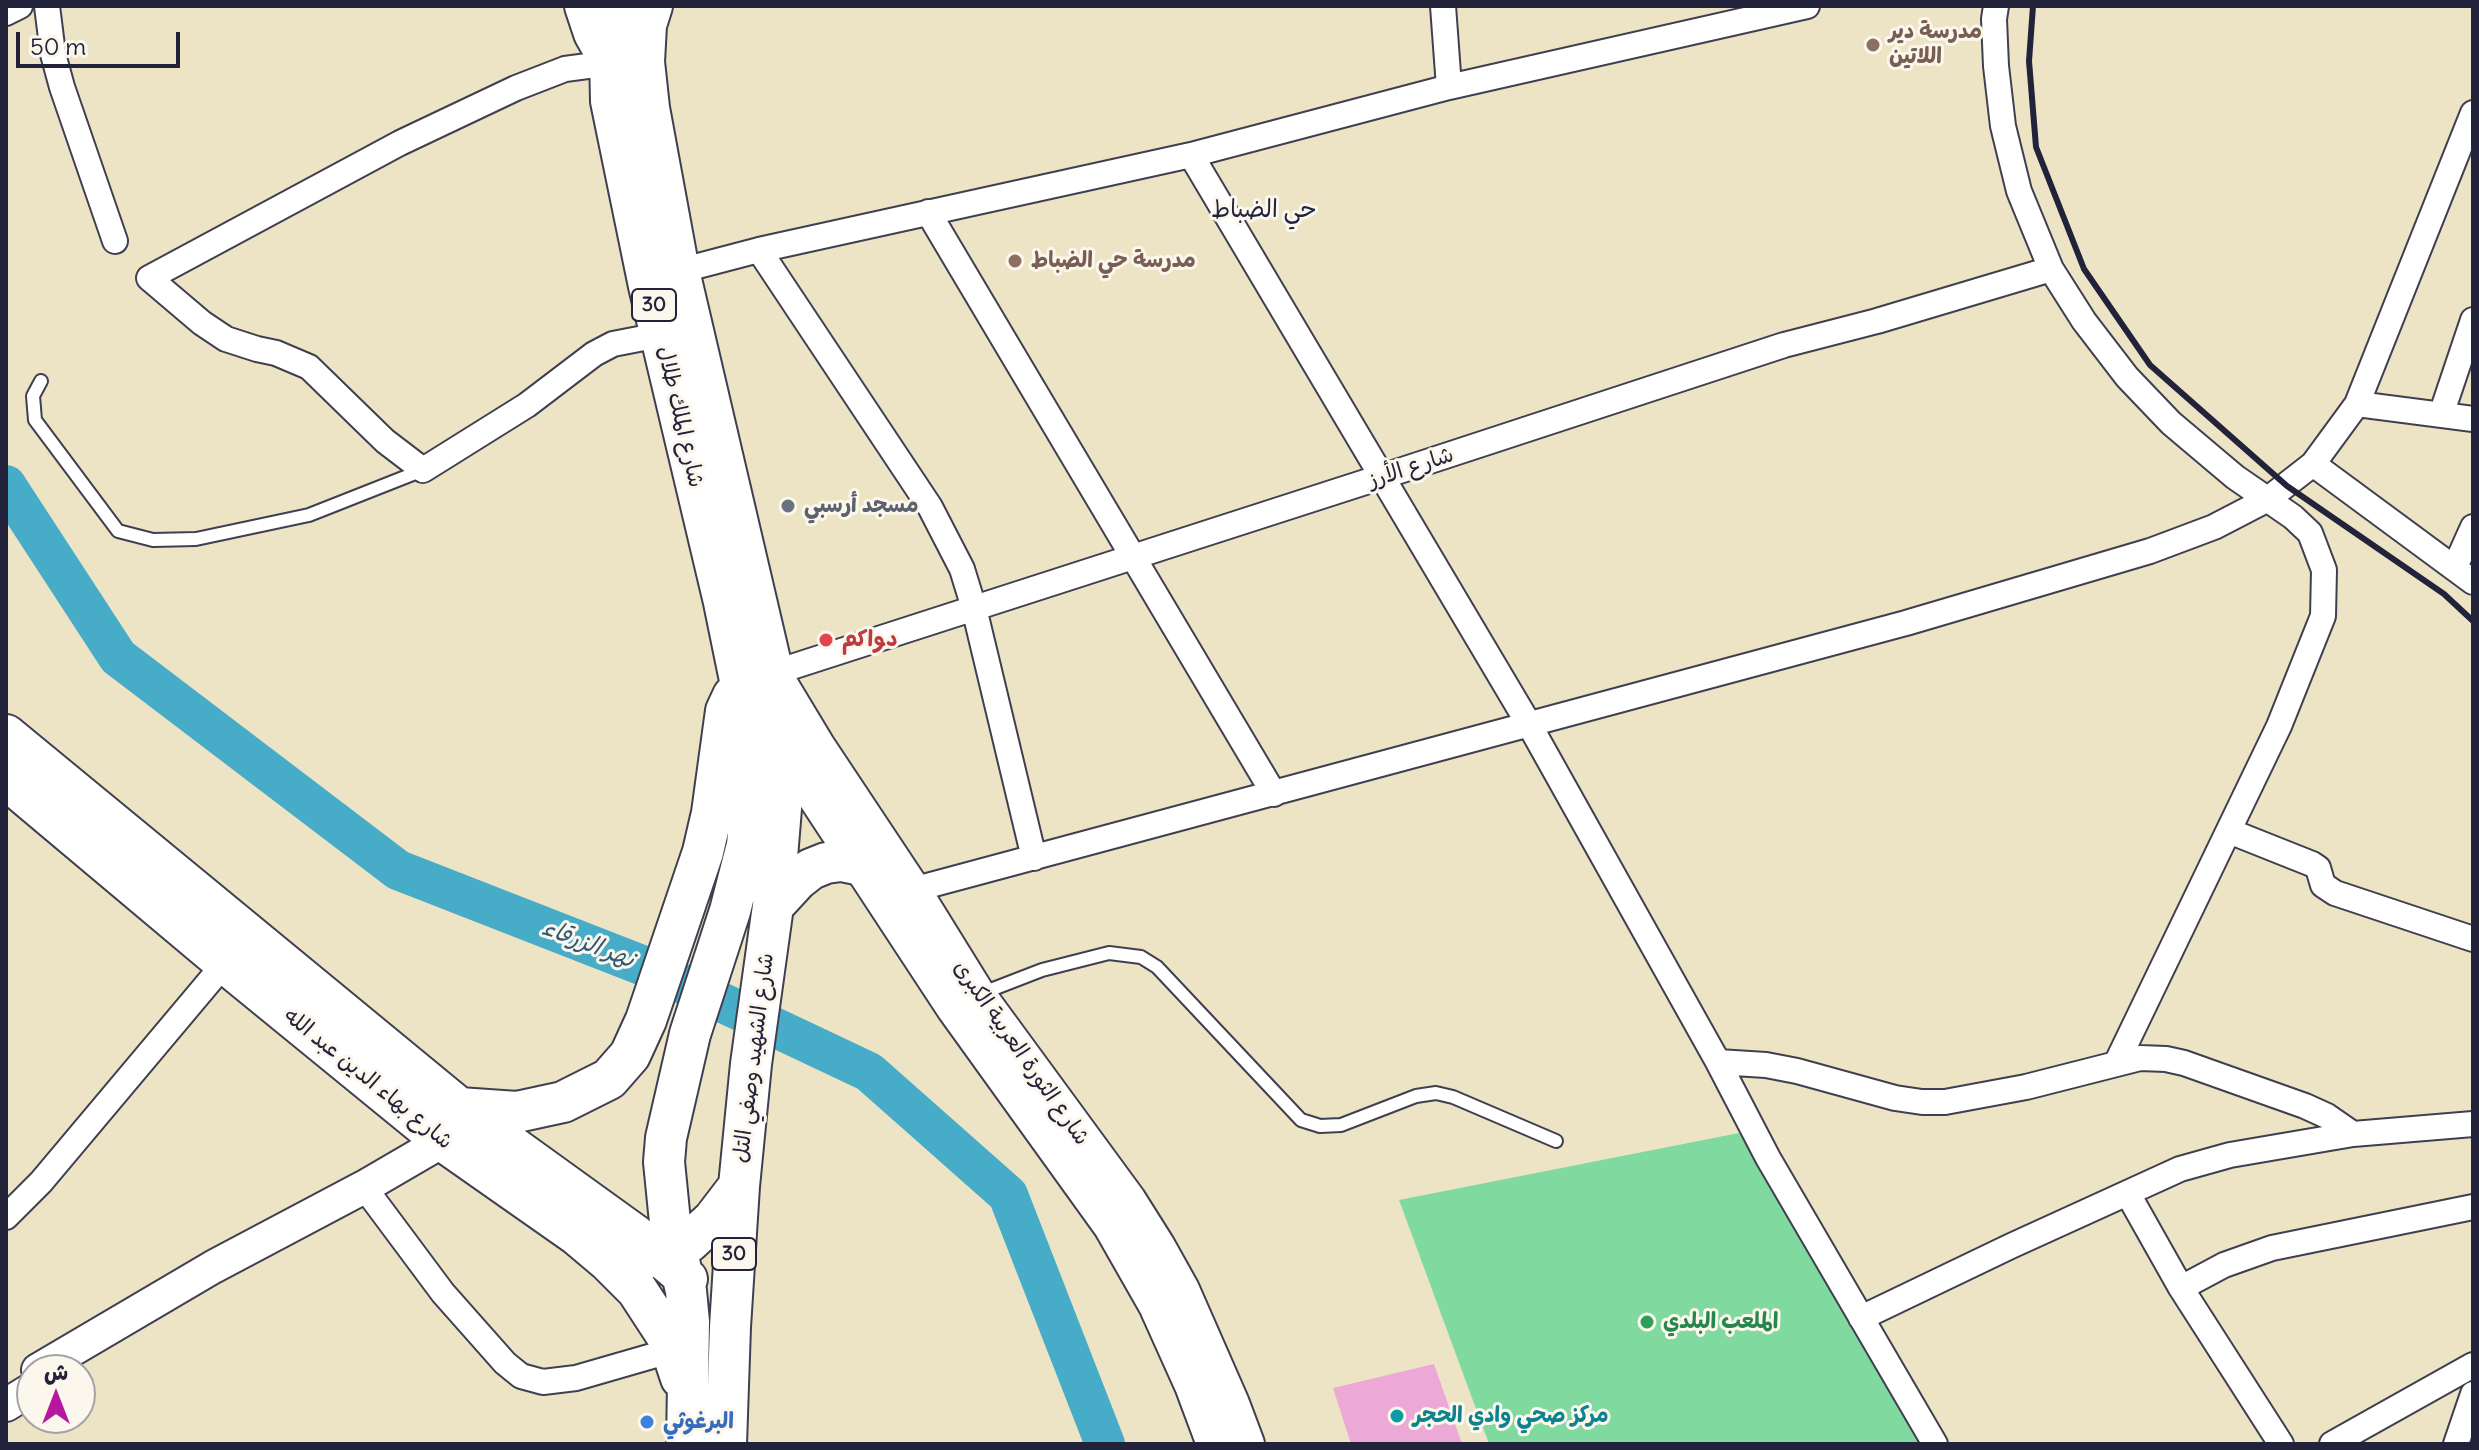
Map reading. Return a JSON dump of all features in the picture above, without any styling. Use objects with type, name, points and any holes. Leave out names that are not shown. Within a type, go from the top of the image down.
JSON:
[{"type":"main road","points":[[585,6],[594,33],[610,59]]},
{"type":"main road","name":"شارع الملك طلال","points":[[621,6],[610,59],[611,101],[662,341],[758,679]]},
{"type":"main road","name":"شارع الملك طلال","points":[[652,6],[646,25],[644,62],[649,108],[758,679]]},
{"type":"main road","points":[[454,1134],[517,1112],[563,1102],[609,1079],[630,1055],[646,1020],[703,852],[712,813],[726,711],[733,696],[758,679]]},
{"type":"main road","name":"شارع الشهيد وصفي التل","points":[[726,1444],[739,1186],[751,1064],[773,906],[782,796],[781,743],[758,679]]},
{"type":"main road","name":"شارع الثورة العربية الكبرى","points":[[758,679],[817,747],[977,995],[1128,1201],[1181,1290],[1246,1444]]},
{"type":"main road","name":"30","points":[[688,1425],[689,1322],[674,1260],[664,1162],[666,1138],[690,1034],[741,870],[751,816],[751,734],[758,679]]},
{"type":"main road","name":"شارع بهاء الدين عبد الله","points":[[6,735],[454,1134],[609,1262],[637,1290],[673,1350],[688,1425]]},
{"type":"main road","name":"شارع الثورة العربية الكبرى","points":[[781,743],[955,1008],[1126,1248],[1163,1318],[1215,1444]]},
{"type":"main road","name":"شارع بهاء الدين عبد الله","points":[[6,779],[225,963],[454,1134],[674,1260],[730,1327]]},
{"type":"main road","points":[[773,906],[811,869],[841,861],[861,865]]},
{"type":"main road","points":[[577,1235],[616,1251],[674,1260],[713,1220],[739,1186]]},
{"type":"street","points":[[6,13],[20,6]]},
{"type":"street","points":[[47,6],[53,54],[62,87],[115,241]]},
{"type":"street","points":[[1443,6],[1449,87]]},
{"type":"street","points":[[679,271],[759,250],[1191,155],[1449,87],[1807,6]]},
{"type":"street","points":[[1996,6],[1996,66],[2003,126],[2019,191],[2051,269],[2084,321],[2135,386],[2171,423],[2235,477],[2293,517],[2310,533],[2324,570],[2323,616],[2279,726],[2116,1064]]},
{"type":"street","points":[[610,59],[565,69],[516,88],[400,143],[149,278],[226,339],[276,353],[309,367],[385,441],[423,470],[527,405],[594,354],[613,344],[644,338],[662,341]]},
{"type":"street","points":[[912,890],[1906,623],[2150,551],[2214,527],[2268,499],[2313,464],[2357,404],[2473,113]]},
{"type":"street","points":[[1191,155],[1530,726],[1718,1062],[1768,1158],[1935,1444]]},
{"type":"street","points":[[928,212],[1274,794]]},
{"type":"street","points":[[759,250],[930,507],[962,569],[1034,858]]},
{"type":"street","name":"شارع الأرز","points":[[758,679],[1784,345],[2051,269]]},
{"type":"street","points":[[2441,415],[2473,320]]},
{"type":"street","points":[[2357,404],[2473,419]]},
{"type":"street","points":[[2313,464],[2464,574],[2473,527]]},
{"type":"street","points":[[2229,831],[2312,864],[2318,868],[2326,889],[2335,893],[2473,939]]},
{"type":"street","points":[[6,1217],[41,1182],[225,963]]},
{"type":"street","points":[[1718,1062],[1766,1065],[1895,1098],[1945,1102],[2150,1057],[2184,1063],[2305,1106],[2327,1116],[2353,1134]]},
{"type":"street","points":[[1861,1318],[2180,1169],[2230,1155],[2353,1134],[2473,1124]]},
{"type":"street","points":[[93,1354],[368,1194],[454,1134]]},
{"type":"street","points":[[368,1194],[443,1293],[505,1363],[521,1376],[543,1382],[576,1378],[673,1350]]},
{"type":"street","points":[[65,1354],[213,1267],[368,1194]]},
{"type":"street","points":[[2128,1194],[2181,1288],[2281,1444]]},
{"type":"street","points":[[2181,1288],[2224,1265],[2272,1248],[2473,1207]]},
{"type":"street","points":[[2332,1444],[2473,1365]]},
{"type":"street","points":[[2456,1444],[2473,1394]]},
{"type":"lane","points":[[41,381],[33,396],[35,420],[118,531],[153,540],[196,539],[309,515],[423,470]]},
{"type":"lane","points":[[977,995],[1042,970],[1109,953],[1141,957],[1157,967],[1301,1120],[1320,1126],[1341,1125],[1416,1096],[1436,1093],[1453,1097],[1556,1141]]},
{"type":"green space","name":"الملعب البلدي","points":[[1739,1133],[1921,1444],[1489,1444],[1399,1200]]},
{"type":"building","name":"مركز صحي وادي الحجر","points":[[1434,1364],[1462,1444],[1351,1444],[1333,1388]]},
{"type":"waterway","name":"نهر الزرقاء","points":[[6,485],[118,657],[398,870],[649,968],[869,1072],[1008,1195],[1105,1444]]},
{"type":"railway","points":[[2033,6],[2029,61],[2036,147],[2084,269],[2150,365],[2287,486],[2444,594],[2473,621]]},
{"type":"place","name":"مدرسة دير اللاتين","points":[[1873,45]]},
{"type":"place","name":"مدرسة حي الضباط","points":[[1015,261]]},
{"type":"place","name":"مسجد أرسبي","points":[[788,506]]},
{"type":"place","name":"دواكم","points":[[826,640]]},
{"type":"place","name":"الملعب البلدي","points":[[1647,1322]]},
{"type":"place","name":"مركز صحي وادي الحجر","points":[[1397,1416]]},
{"type":"place","name":"البرغوثي","points":[[647,1422]]},
{"type":"district","name":"حي الضباط","points":[[1264,210]]}]
